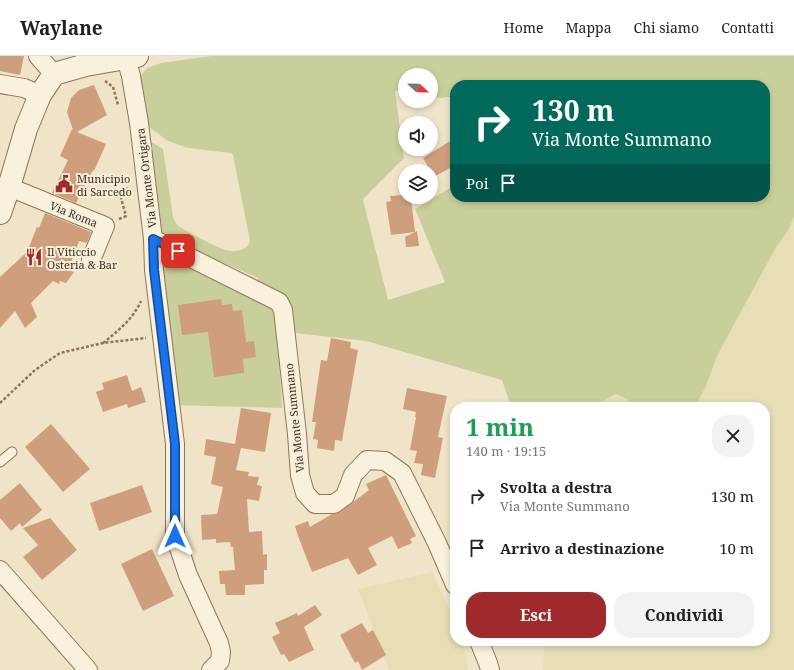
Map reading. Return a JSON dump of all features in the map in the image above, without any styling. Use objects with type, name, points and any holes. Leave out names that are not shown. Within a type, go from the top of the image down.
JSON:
[{"type":"street","points":[[38,56],[54,74]]},
{"type":"street","points":[[0,213],[26,129],[40,94],[54,74],[86,65],[132,57]]},
{"type":"street","name":"Via Monte Ortigara","points":[[132,57],[131,76],[139,123],[153,239],[154,270],[175,444],[175,536],[188,575],[219,643],[221,652],[220,661],[211,670]]},
{"type":"street","points":[[0,84],[24,88],[40,94]]},
{"type":"street","name":"Via Roma","points":[[9,187],[105,226],[91,260]]},
{"type":"street","name":"Via Monte Summano","points":[[153,239],[279,302],[283,310],[297,434],[300,475],[305,493],[315,504],[334,504],[346,496],[353,475],[367,460],[386,461],[402,473],[437,543],[450,573]]},
{"type":"street","points":[[0,570],[88,670]]},
{"type":"street","points":[[481,646],[490,670]]},
{"type":"lane","points":[[0,462],[12,452]]},
{"type":"path","points":[[113,86],[119,109]]},
{"type":"path","points":[[105,226],[126,216],[119,191],[133,188]]},
{"type":"path","points":[[103,343],[119,330],[136,311],[143,294]]},
{"type":"path","points":[[0,403],[35,370],[60,353],[103,343],[162,336]]},
{"type":"shaded area","points":[[794,217],[794,670],[543,670],[545,646],[770,646],[770,402],[698,402],[706,386],[718,354],[775,249],[789,229]]},
{"type":"shaded area","points":[[616,394],[627,399],[629,402],[601,402]]},
{"type":"shaded area","points":[[432,572],[450,610],[450,646],[464,646],[468,670],[389,670],[358,589]]},
{"type":"green space","points":[[211,56],[794,56],[794,217],[789,229],[775,249],[718,354],[706,386],[698,402],[629,402],[627,399],[616,394],[601,402],[509,402],[502,380],[366,341],[278,331],[282,408],[170,405],[155,268],[184,257],[253,293],[258,278],[169,239],[161,234],[150,141],[163,149],[173,217],[179,226],[212,244],[230,251],[243,249],[249,244],[250,241],[233,155],[231,153],[188,148],[168,141],[145,124],[140,77],[147,68],[161,63]]},
{"type":"building","points":[[0,56],[24,56],[20,75],[0,71]]},
{"type":"building","points":[[94,85],[107,115],[77,132],[106,144],[94,171],[93,170],[76,203],[52,193],[68,160],[60,156],[72,129],[73,130],[67,112],[71,98],[79,90]]},
{"type":"building","points":[[450,141],[450,168],[438,175],[438,164],[426,164],[423,158],[426,156],[438,156],[438,149]]},
{"type":"building","points":[[398,195],[398,204],[412,204],[415,232],[391,235],[386,202],[391,201],[390,196]]},
{"type":"building","points":[[45,213],[91,232],[87,243],[79,241],[68,270],[74,272],[66,283],[60,281],[59,284],[53,281],[31,303],[37,317],[25,328],[15,311],[0,328],[0,277],[27,252],[37,227],[39,228]]},
{"type":"building","points":[[417,231],[419,246],[406,247],[405,237]]},
{"type":"building","points":[[221,299],[222,305],[232,304],[233,311],[242,310],[246,342],[254,341],[256,357],[243,359],[244,373],[214,377],[208,332],[182,335],[178,305]]},
{"type":"building","points":[[331,338],[351,342],[350,348],[358,350],[342,441],[335,440],[334,451],[317,448],[318,440],[313,439],[316,422],[312,422],[321,360],[327,361]]},
{"type":"building","points":[[127,375],[132,391],[141,387],[146,402],[128,408],[127,404],[103,412],[96,392],[104,389],[102,383]]},
{"type":"building","points":[[407,388],[447,396],[438,437],[443,438],[435,478],[421,475],[423,464],[414,463],[417,451],[410,450],[416,412],[403,409]]},
{"type":"building","points":[[241,408],[271,413],[265,452],[241,448],[236,470],[249,472],[248,476],[259,477],[257,485],[262,486],[259,501],[247,499],[249,532],[262,531],[263,555],[267,554],[267,570],[264,570],[264,584],[245,585],[245,595],[226,595],[225,584],[220,584],[219,571],[235,570],[233,547],[231,547],[230,542],[216,543],[216,539],[202,540],[201,515],[217,514],[223,487],[211,484],[216,457],[204,455],[206,439],[235,444]]},
{"type":"building","points":[[51,424],[90,469],[63,492],[25,447]]},
{"type":"building","points":[[386,475],[416,536],[410,539],[412,543],[398,549],[392,536],[368,548],[377,565],[358,575],[348,558],[312,572],[295,526],[308,521],[310,527],[332,514],[340,512],[369,490],[366,484]]},
{"type":"building","points":[[20,483],[42,510],[22,527],[20,523],[11,531],[0,518],[0,500]]},
{"type":"building","points":[[142,485],[152,512],[99,531],[90,503]]},
{"type":"building","points":[[50,518],[77,550],[42,580],[23,557],[38,545],[23,528]]},
{"type":"building","points":[[152,549],[174,596],[143,611],[121,564]]},
{"type":"building","points":[[315,605],[322,615],[304,627],[314,650],[289,662],[284,654],[281,655],[272,637],[280,633],[275,623],[297,613],[298,616]]},
{"type":"building","points":[[362,623],[368,633],[373,630],[386,655],[362,670],[358,661],[355,663],[340,635]]},
{"type":"place","name":"Municipio di Sarcedo","points":[[64,184]]},
{"type":"place","name":"Il Viticcio Osteria & Bar","points":[[34,257]]},
{"type":"route","points":[[175,536],[175,444],[154,270],[153,239],[178,251]]}]
